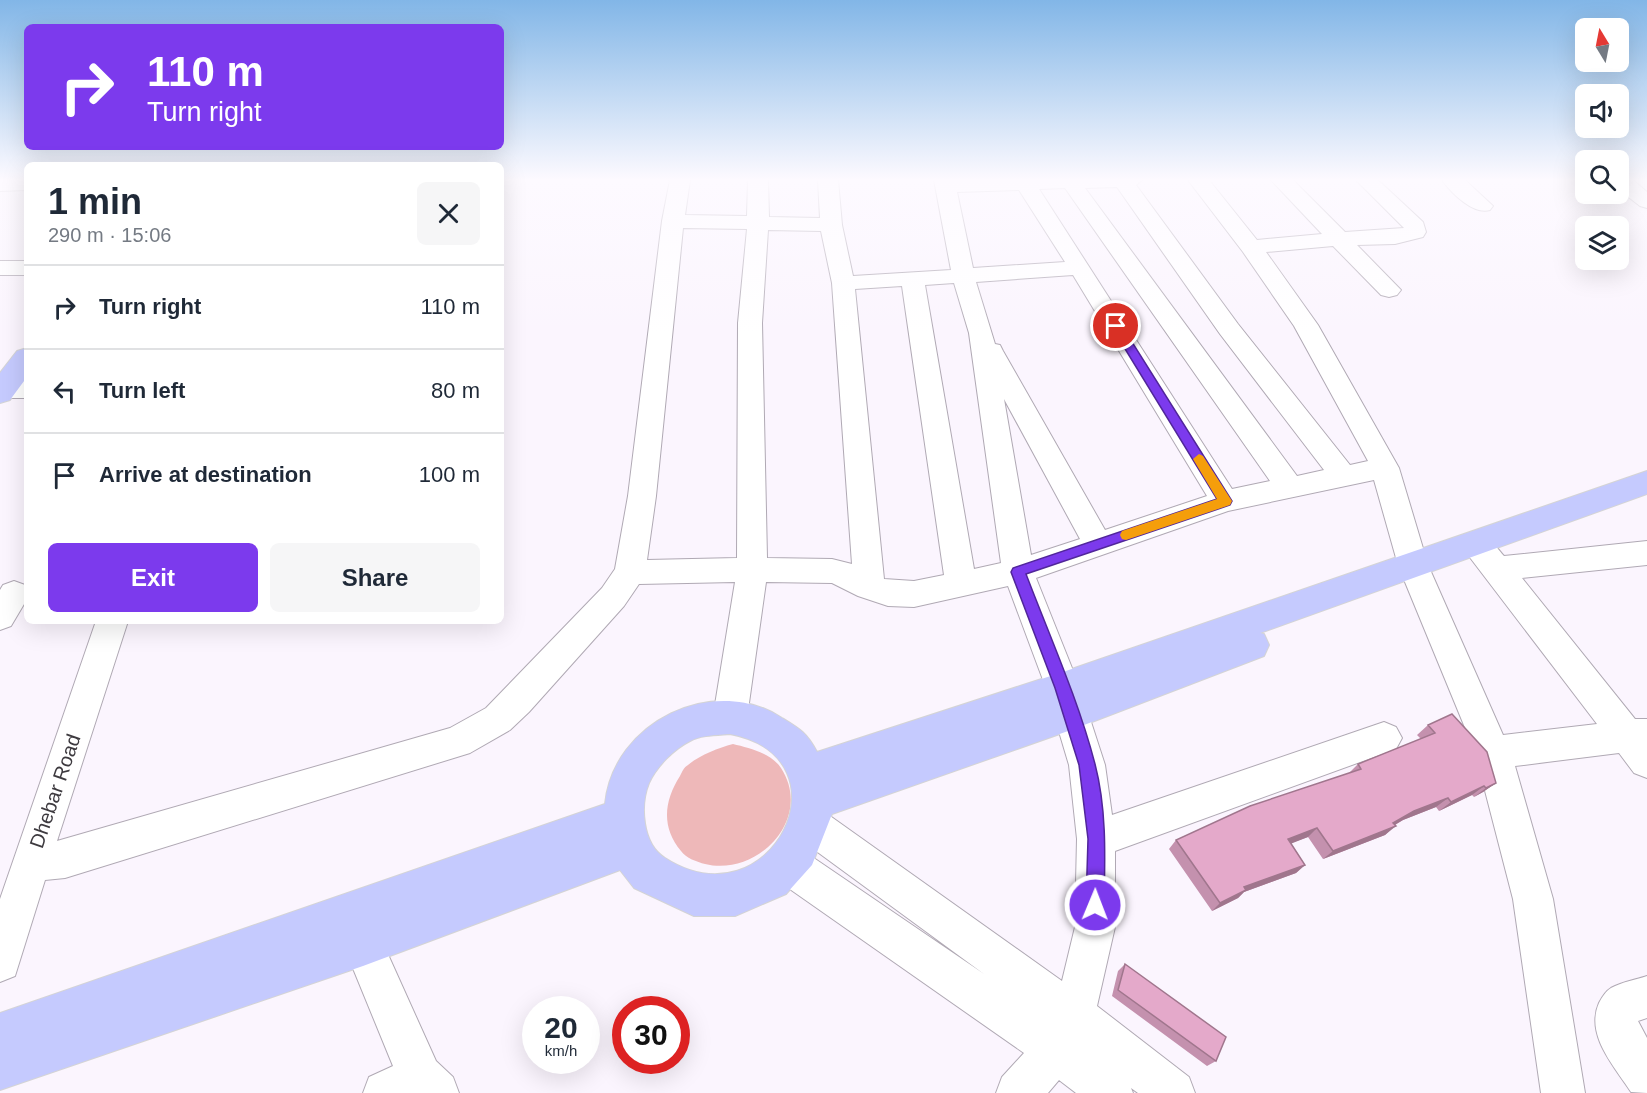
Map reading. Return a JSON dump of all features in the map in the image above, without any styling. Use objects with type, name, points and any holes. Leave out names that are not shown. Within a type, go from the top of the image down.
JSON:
[{"type":"main road","points":[[0,419],[24,364]]},
{"type":"main road","points":[[1487,557],[1647,482]]},
{"type":"main road","points":[[811,799],[1067,700],[1417,574],[1487,557],[1647,500]]},
{"type":"main road","points":[[730,717],[756,722],[778,733],[797,750],[811,799],[802,845],[788,864],[763,884],[753,888],[732,895],[700,897],[670,888],[645,871],[626,832],[626,790],[637,765],[655,744],[678,728],[703,719],[730,717]]},
{"type":"main road","points":[[0,1066],[363,944],[626,832]]},
{"type":"main road","points":[[0,1036],[626,832]]},
{"type":"street","points":[[31,864],[65,860],[458,742],[498,719],[517,701],[613,597],[630,572],[642,496],[672,231]]},
{"type":"street","points":[[730,717],[752,571],[750,323],[757,231]]},
{"type":"street","points":[[832,231],[843,283],[869,587]]},
{"type":"street","points":[[954,231],[963,276],[981,333],[1018,572],[1067,700],[1087,765],[1096,839],[1095,927],[1086,970],[1073,1014],[1058,1050],[1018,1093]]},
{"type":"street","points":[[1056,231],[1225,501]]},
{"type":"street","points":[[1106,231],[1290,488]]},
{"type":"street","points":[[1159,231],[1229,329],[1344,477]]},
{"type":"street","points":[[1238,231],[1306,325],[1385,468],[1417,574],[1493,752],[1533,899],[1563,1093]]},
{"type":"street","points":[[1331,231],[1389,290]]},
{"type":"street","points":[[1251,247],[1338,238],[1395,237],[1415,231]]},
{"type":"street","points":[[0,268],[24,268]]},
{"type":"street","points":[[843,283],[1080,268]]},
{"type":"street","points":[[912,279],[961,584]]},
{"type":"street","points":[[981,333],[1098,545]]},
{"type":"street","points":[[630,572],[806,569],[832,571],[850,576],[869,587],[888,593],[914,594],[1018,572],[1225,501],[1385,468]]},
{"type":"street","points":[[1487,557],[1647,553]]},
{"type":"street","points":[[1487,557],[1641,744]]},
{"type":"street","name":"Dhebar Road","points":[[0,961],[111,624]]},
{"type":"street","points":[[1096,839],[1384,738]]},
{"type":"street","points":[[1493,752],[1641,744]]},
{"type":"street","points":[[811,799],[1173,1093]]},
{"type":"street","points":[[788,864],[1058,1050],[1111,1093]]},
{"type":"street","points":[[363,944],[415,1089]]},
{"type":"street","points":[[1647,997],[1624,1004],[1616,1014],[1617,1031],[1647,1076]]},
{"type":"shaded area","points":[[733,744],[759,752],[777,763],[789,787],[790,806],[785,824],[775,840],[761,853],[743,862],[725,866],[705,864],[686,856],[675,842],[668,823],[668,804],[685,767],[704,755]]},
{"type":"building","points":[[1452,714],[1487,752],[1496,783],[1486,788],[1484,786],[1451,802],[1448,798],[1414,811],[1393,823],[1396,826],[1333,851],[1317,828],[1288,839],[1305,865],[1244,887],[1246,890],[1220,903],[1176,840],[1250,806],[1361,769],[1358,764],[1435,733],[1428,725]]},
{"type":"building","points":[[1125,964],[1226,1037],[1216,1061],[1118,990]]},
{"type":"slow traffic","points":[[1126,535],[1225,501],[1199,459]]},
{"type":"route","points":[[1095,905],[1096,839],[1087,765],[1063,688],[1018,572],[1225,501],[1116,326]]}]
